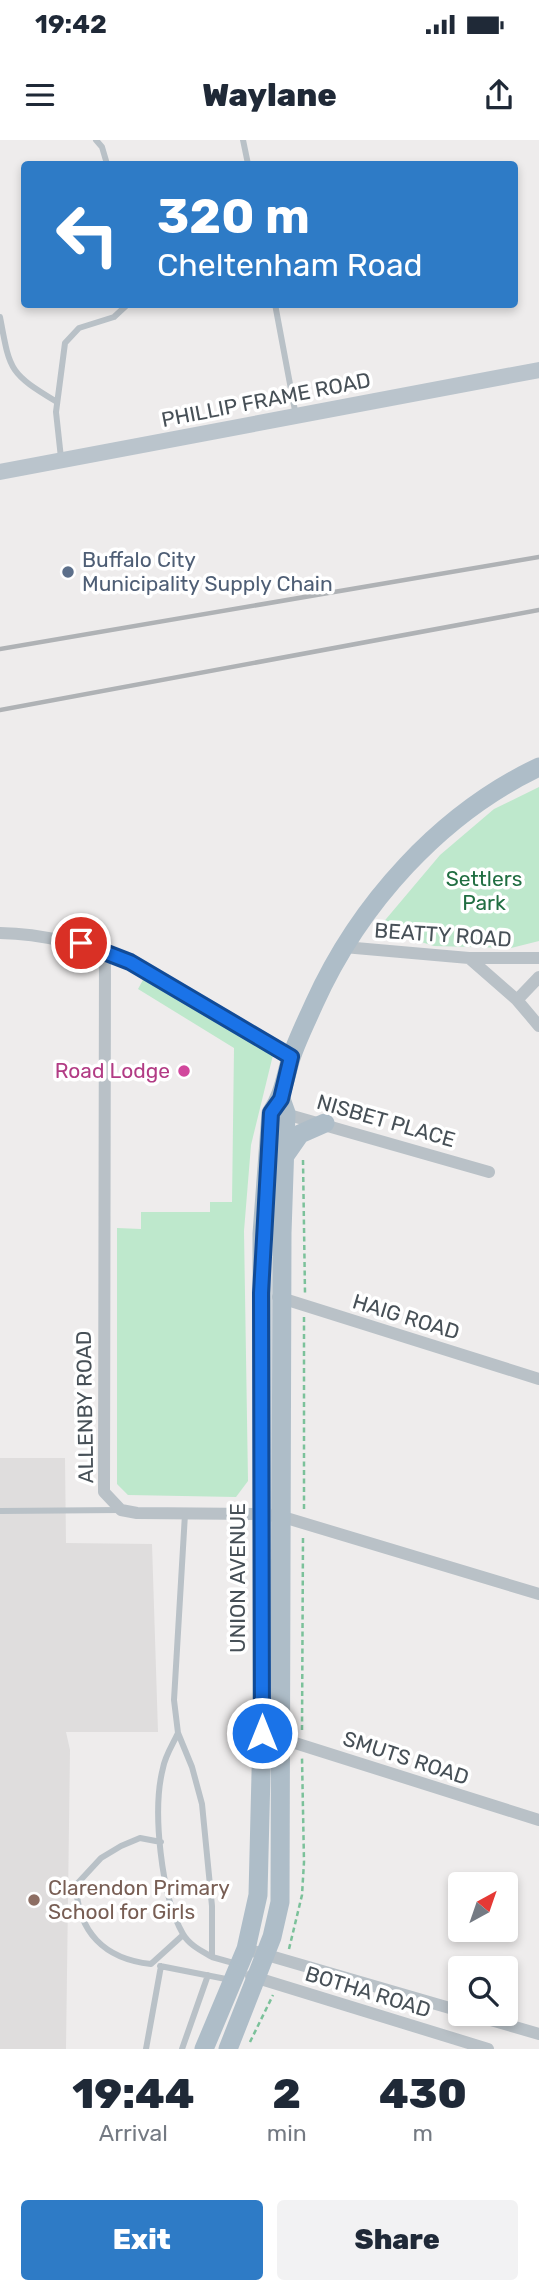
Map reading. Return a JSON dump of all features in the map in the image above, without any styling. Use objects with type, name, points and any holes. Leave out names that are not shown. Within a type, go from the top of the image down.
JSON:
[{"type":"main road","name":"UNION AVENUE","points":[[204,2049],[239,1966],[258,1895],[262,1733],[261,1293],[279,1108],[291,1057],[326,977],[344,947],[389,887],[425,846],[477,803],[539,767]]},
{"type":"main road","name":"UNION AVENUE","points":[[228,2049],[257,1978],[280,1902],[284,1157],[279,1108]]},
{"type":"main road","points":[[284,1157],[300,1135],[325,1123]]},
{"type":"street","name":"PHILLIP FRAME ROAD","points":[[0,471],[539,370]]},
{"type":"street","points":[[0,933],[58,938],[105,951],[130,962],[291,1057]]},
{"type":"street","name":"BEATTY ROAD","points":[[344,947],[469,958],[539,958]]},
{"type":"street","name":"ALLENBY ROAD","points":[[105,951],[102,1472],[104,1492],[121,1510]]},
{"type":"street","points":[[469,958],[517,1000],[539,1026]]},
{"type":"street","points":[[517,1000],[539,977]]},
{"type":"street","name":"NISBET PLACE","points":[[279,1108],[489,1172]]},
{"type":"street","name":"HAIG ROAD","points":[[261,1293],[539,1379]]},
{"type":"street","points":[[121,1510],[137,1513],[260,1514],[283,1517],[539,1594]]},
{"type":"street","name":"SMUTS ROAD","points":[[262,1733],[539,1821]]},
{"type":"street","name":"BOTHA ROAD","points":[[239,1966],[265,1955],[448,2008]]},
{"type":"street","name":"BOTHA ROAD","points":[[239,1966],[257,1978],[488,2049]]},
{"type":"street","points":[[509,2026],[539,2035]]},
{"type":"lane","points":[[96,140],[106,161]]},
{"type":"lane","points":[[243,140],[247,161]]},
{"type":"lane","points":[[61,460],[57,402],[62,380],[63,354],[70,335],[79,328],[114,317],[124,308]]},
{"type":"lane","points":[[276,308],[296,416]]},
{"type":"lane","points":[[0,317],[11,369],[25,383],[57,402]]},
{"type":"lane","points":[[0,1511],[121,1510]]},
{"type":"lane","points":[[186,1514],[174,1700],[177,1733],[192,1767],[202,1804],[212,1906],[212,1957]]},
{"type":"lane","points":[[177,1733],[163,1767],[161,1842],[170,1901],[183,1935],[195,1947],[212,1957],[239,1966]]},
{"type":"lane","points":[[161,1842],[139,1838],[121,1846],[101,1858],[76,1885],[77,1906],[103,1949],[128,1962],[208,1975],[239,1966]]},
{"type":"lane","points":[[151,1964],[183,1935]]},
{"type":"lane","points":[[146,2049],[161,1966]]},
{"type":"lane","points":[[182,2049],[208,1975]]},
{"type":"path","points":[[287,1961],[302,1895],[304,1862],[304,1152]]},
{"type":"path","points":[[247,2049],[278,1984]]},
{"type":"shaded area","name":"Clarendon Primary School for Girls","points":[[0,1458],[65,1458],[66,1543],[152,1544],[158,1732],[66,1732],[70,1750],[66,2049],[0,2049]]},
{"type":"green space","name":"Settlers Park","points":[[539,787],[539,941],[511,948],[434,946],[380,929],[440,855],[494,809]]},
{"type":"green space","points":[[144,978],[273,1055],[251,1145],[244,1231],[248,1481],[236,1497],[128,1495],[117,1484],[117,1228],[141,1229],[141,1212],[210,1212],[210,1202],[232,1202],[234,1048],[138,989]]},
{"type":"railway","points":[[0,649],[539,557]]},
{"type":"railway","points":[[0,710],[539,610]]},
{"type":"place","name":"Buffalo City Municipality Supply Chain","points":[[68,572]]},
{"type":"place","name":"Road Lodge","points":[[184,1071]]},
{"type":"place","name":"Clarendon Primary School for Girls","points":[[34,1900]]},
{"type":"route","points":[[81,943],[130,962],[291,1057],[281,1099],[271,1113],[262,1234],[262,1733]]}]
